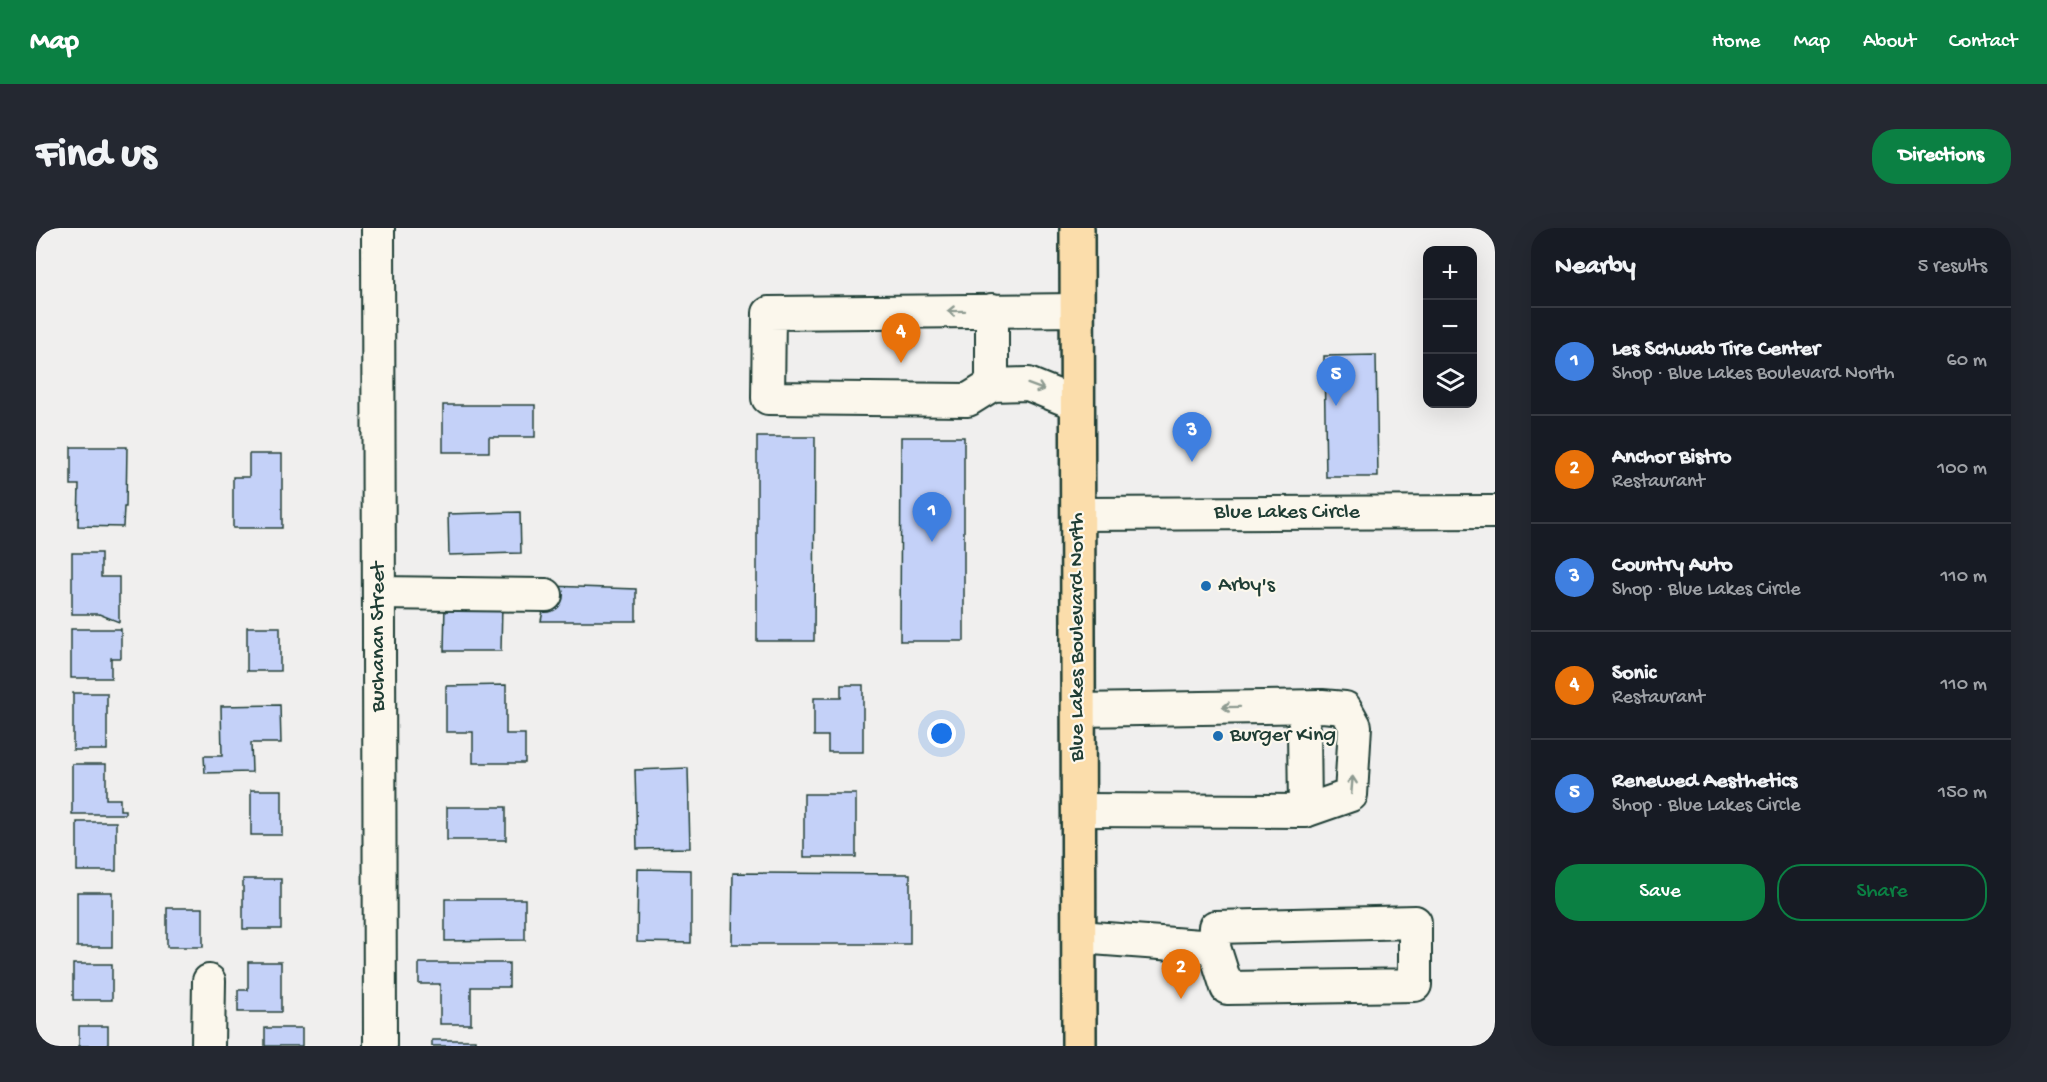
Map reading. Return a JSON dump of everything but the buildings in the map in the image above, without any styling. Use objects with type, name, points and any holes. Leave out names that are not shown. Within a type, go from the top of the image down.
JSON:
[{"type":"main road","name":"Blue Lakes Boulevard North","points":[[1077,228],[1079,1046]]},
{"type":"street","name":"Buchanan Street","points":[[378,228],[380,1046]]},
{"type":"street","points":[[980,393],[992,310]]},
{"type":"street","points":[[1077,310],[769,314],[768,398],[980,393],[1028,384],[1077,404]]},
{"type":"street","name":"Blue Lakes Circle","points":[[1078,514],[1495,512]]},
{"type":"street","points":[[379,593],[546,595]]},
{"type":"street","points":[[1078,710],[1322,706],[1345,708],[1355,726],[1351,795],[1305,811],[1079,810]]},
{"type":"street","points":[[1304,729],[1305,811]]},
{"type":"street","points":[[1415,922],[1415,985],[1227,988],[1214,947],[1215,927],[1415,922]]},
{"type":"street","points":[[1079,937],[1214,947]]},
{"type":"street","points":[[208,1046],[209,981]]},
{"type":"place","name":"Sonic","points":[[901,363]]},
{"type":"place","name":"Renewed Aesthetics","points":[[1336,406]]},
{"type":"place","name":"Country Auto","points":[[1192,462]]},
{"type":"place","name":"Les Schwab Tire Center","points":[[932,542]]},
{"type":"place","name":"Arby's","points":[[1206,586]]},
{"type":"place","name":"Burger King","points":[[1218,736]]},
{"type":"place","name":"Anchor Bistro","points":[[1181,999]]}]
